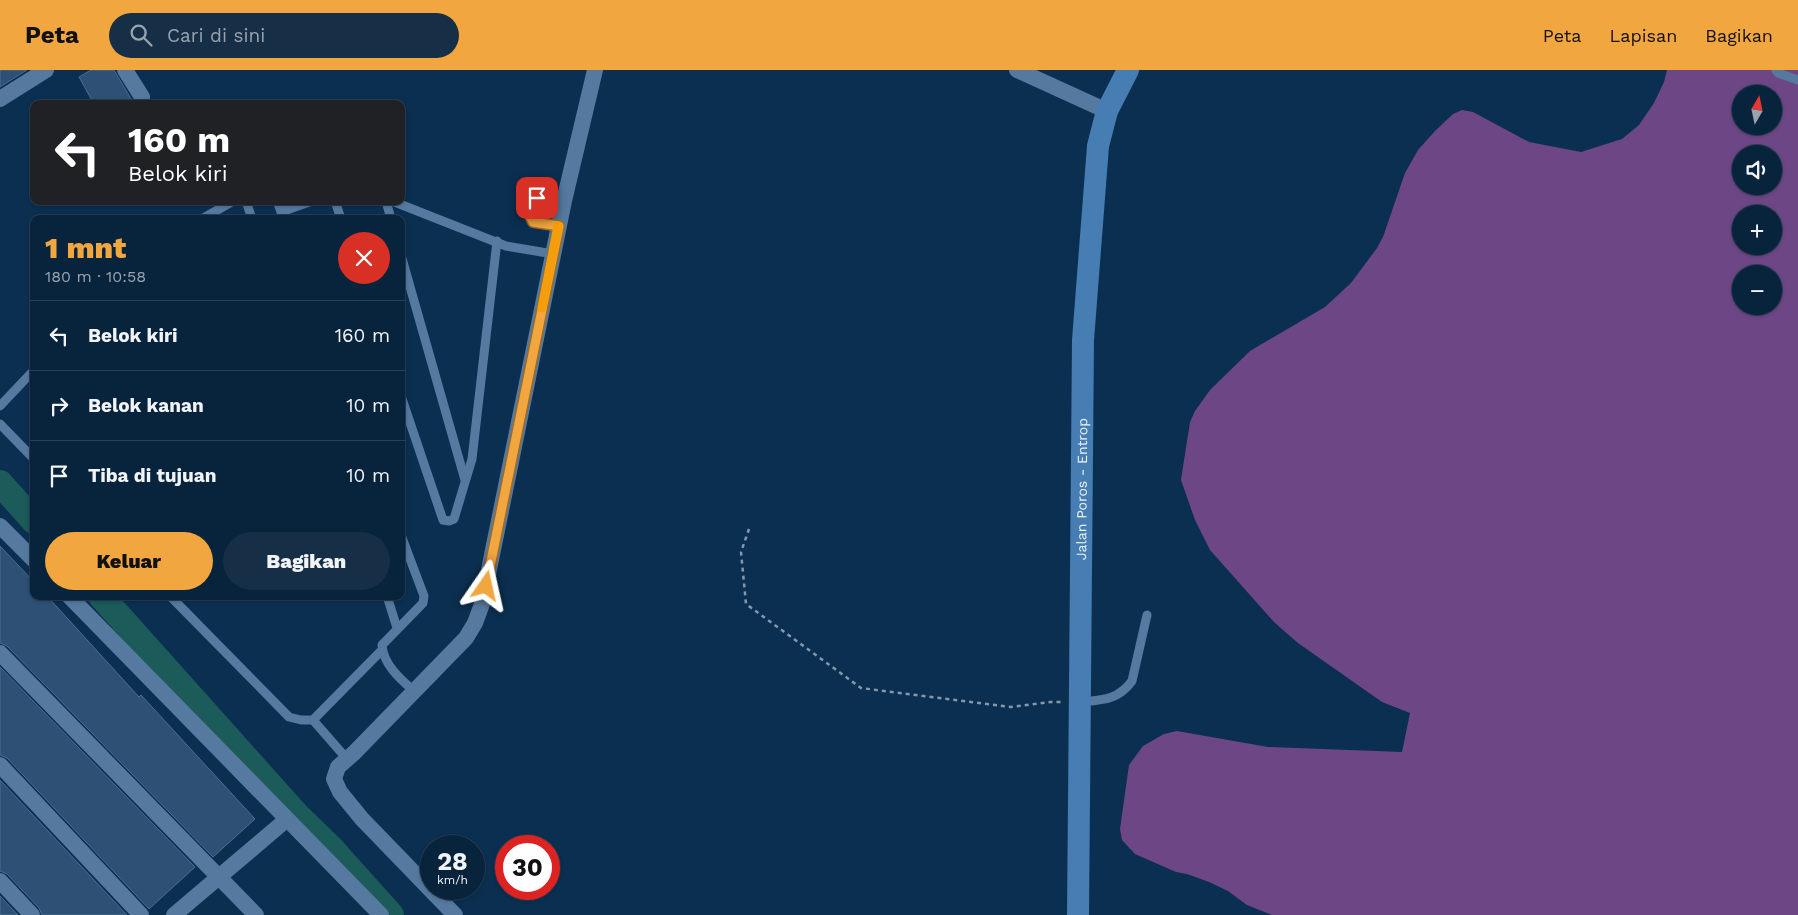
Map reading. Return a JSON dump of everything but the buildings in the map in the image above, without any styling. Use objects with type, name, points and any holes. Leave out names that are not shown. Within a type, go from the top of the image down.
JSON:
[{"type":"main road","name":"Jalan Poros - Entrop","points":[[1078,915],[1082,340],[1098,146],[1107,111],[1128,70]]},
{"type":"street","points":[[0,99],[46,70]]},
{"type":"street","points":[[125,70],[142,97]]},
{"type":"street","points":[[455,915],[362,819],[340,792],[334,779],[338,767],[410,688],[466,638],[475,623],[482,604],[564,201],[595,70]]},
{"type":"street","points":[[1017,70],[1107,111]]},
{"type":"street","points":[[0,526],[30,556]]},
{"type":"street","points":[[73,600],[380,915]]},
{"type":"street","points":[[0,653],[256,915]]},
{"type":"street","points":[[0,765],[142,915]]},
{"type":"street","points":[[174,915],[286,820]]},
{"type":"street","points":[[0,881],[32,915]]},
{"type":"lane","points":[[1776,70],[1778,73],[1798,80]]},
{"type":"lane","points":[[559,226],[533,222],[531,218],[534,201],[537,198],[564,201]]},
{"type":"lane","points":[[209,215],[226,205]]},
{"type":"lane","points":[[282,215],[303,205]]},
{"type":"lane","points":[[402,205],[506,246],[553,254]]},
{"type":"lane","points":[[405,408],[443,520],[449,521],[454,519],[472,459],[497,241]]},
{"type":"lane","points":[[405,269],[465,480]]},
{"type":"lane","points":[[0,406],[30,374]]},
{"type":"lane","points":[[0,424],[30,454]]},
{"type":"lane","points":[[405,546],[424,596],[423,603],[382,645],[382,650],[383,656],[397,675],[410,688]]},
{"type":"lane","points":[[174,600],[289,718],[313,720],[382,650]]},
{"type":"lane","points":[[388,600],[397,628]]},
{"type":"lane","points":[[1078,702],[1110,699],[1126,690],[1132,681],[1147,615]]},
{"type":"lane","points":[[313,720],[347,759]]},
{"type":"path","points":[[749,528],[741,552],[746,604],[861,688],[1011,707],[1051,702],[1078,702]]},
{"type":"shaded area","points":[[1667,70],[1798,70],[1798,915],[1272,915],[1247,905],[1228,891],[1209,882],[1176,872],[1135,854],[1122,840],[1120,829],[1129,765],[1143,746],[1164,734],[1177,731],[1268,747],[1402,752],[1410,713],[1382,702],[1298,643],[1275,623],[1210,550],[1195,520],[1181,480],[1190,422],[1195,411],[1210,390],[1250,351],[1325,307],[1351,283],[1383,237],[1405,173],[1418,150],[1453,114],[1462,110],[1473,112],[1529,142],[1581,152],[1622,139],[1639,125],[1654,103],[1664,82]]},
{"type":"waterway","points":[[0,483],[30,517]]},
{"type":"waterway","points":[[105,600],[296,814],[330,847],[391,915]]},
{"type":"slow traffic","points":[[542,308],[558,226]]},
{"type":"route","points":[[486,586],[559,226],[533,222],[531,218],[534,201],[537,198]]}]
